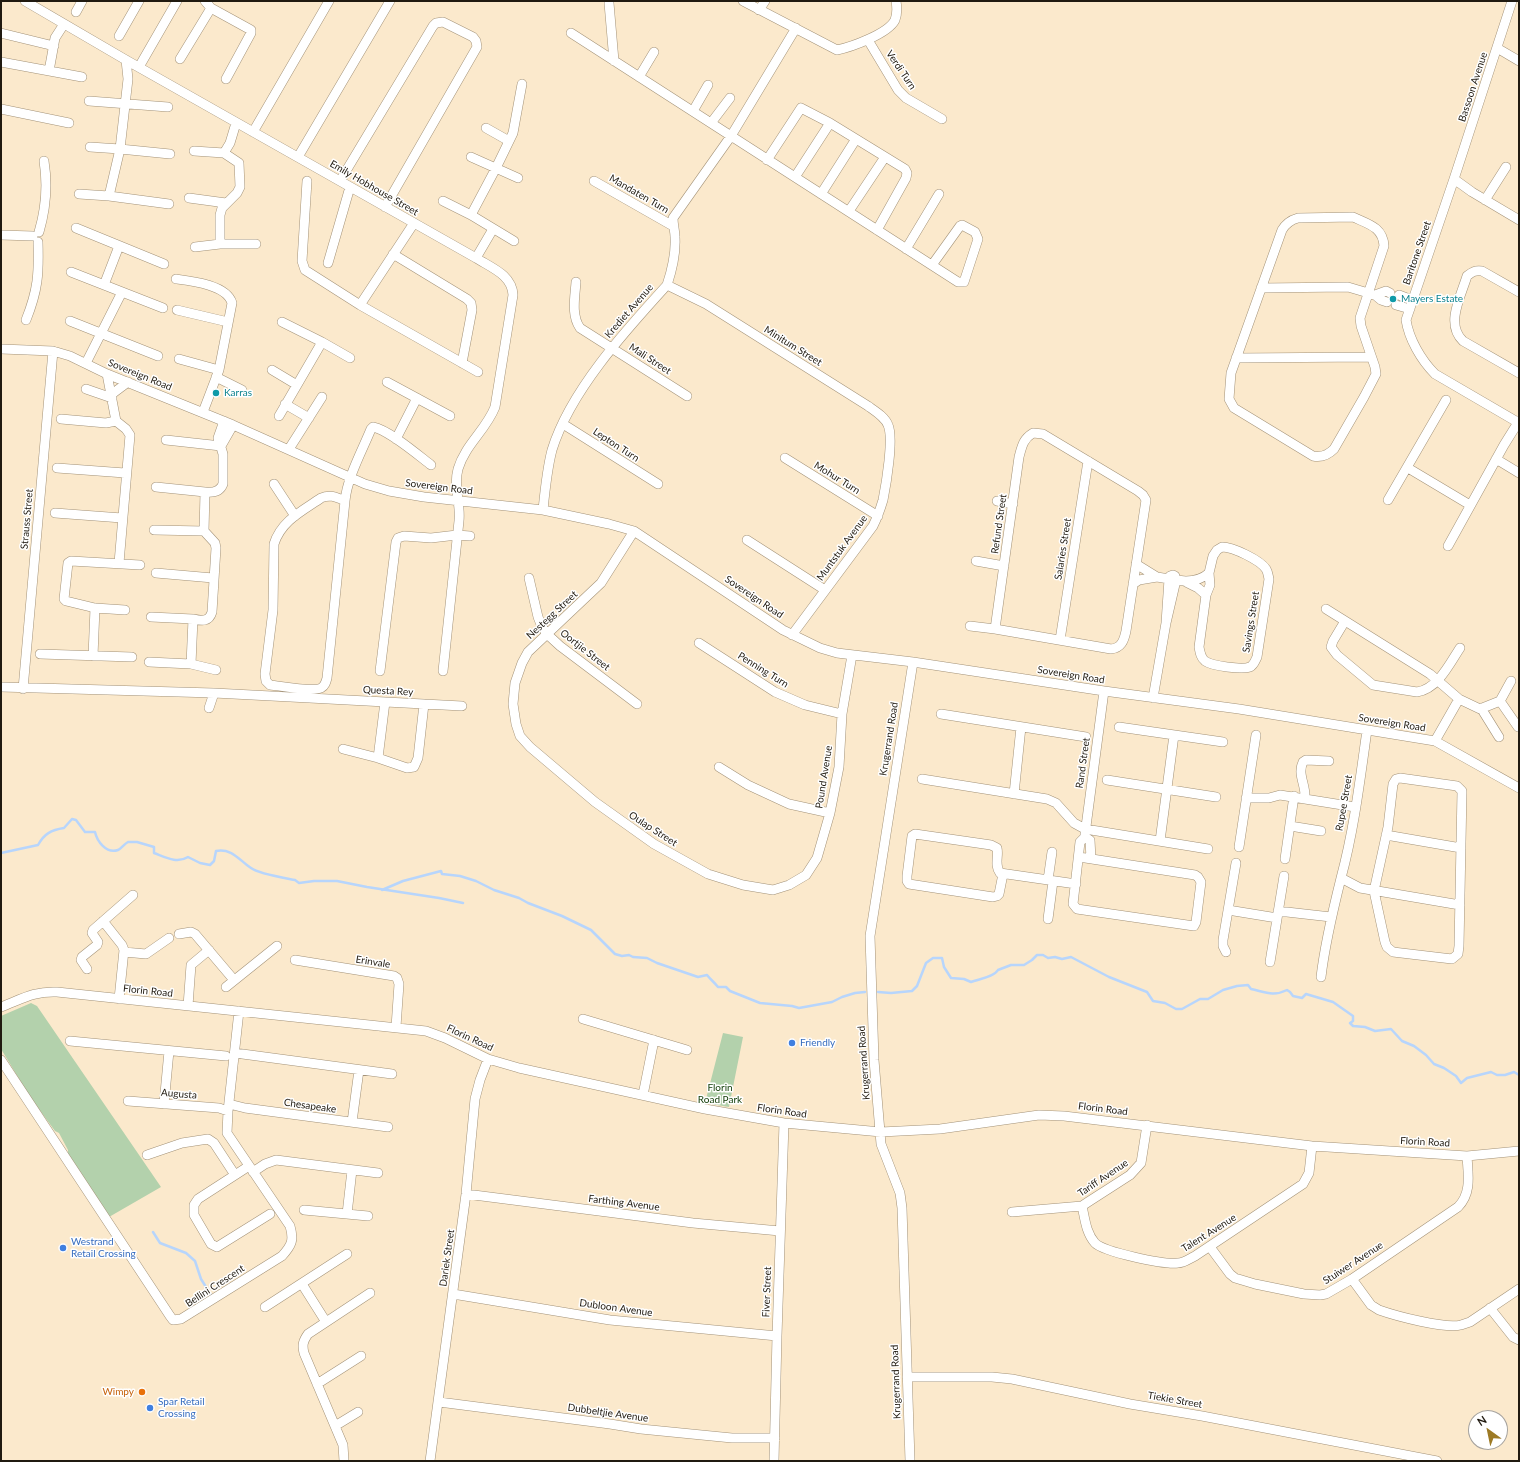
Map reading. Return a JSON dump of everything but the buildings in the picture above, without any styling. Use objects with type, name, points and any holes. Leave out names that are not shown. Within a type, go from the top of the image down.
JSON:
[{"type":"street","name":"Emily Hobhouse Street","points":[[25,1],[40,4],[64,24],[476,258],[509,280],[513,288],[513,295],[495,407],[492,416],[468,447],[462,459],[456,483],[459,518],[443,671]]},
{"type":"street","points":[[76,12],[82,1]]},
{"type":"street","points":[[120,36],[139,1]]},
{"type":"street","points":[[139,67],[177,1]]},
{"type":"street","points":[[253,132],[329,1]]},
{"type":"street","points":[[298,157],[390,1]]},
{"type":"street","points":[[743,1],[837,50],[845,49],[868,40],[890,26],[895,19],[896,1]]},
{"type":"street","points":[[759,10],[765,1]]},
{"type":"street","name":"Bassoon Avenue","points":[[1454,179],[1512,1]]},
{"type":"street","points":[[609,3],[614,61]]},
{"type":"street","points":[[180,59],[208,4],[225,16],[249,28],[251,33],[226,79]]},
{"type":"street","points":[[340,181],[436,23],[443,22],[473,37],[476,41],[477,47],[385,207]]},
{"type":"street","points":[[49,71],[56,38],[64,24]]},
{"type":"street","name":"Krediet Avenue","points":[[543,510],[546,481],[553,449],[563,424],[580,393],[612,348],[667,285],[674,254],[674,218],[731,136],[796,28]]},
{"type":"street","points":[[1,33],[54,46]]},
{"type":"street","points":[[571,33],[958,282],[964,282],[978,240],[975,232],[962,225],[960,226],[932,265]]},
{"type":"street","name":"Verdi Turn","points":[[868,40],[898,90],[906,98],[942,119]]},
{"type":"street","points":[[1497,48],[1519,61]]},
{"type":"street","points":[[639,77],[654,52]]},
{"type":"street","points":[[109,196],[120,149],[128,79],[126,60]]},
{"type":"street","points":[[1,62],[82,77]]},
{"type":"street","points":[[471,215],[496,168],[516,124],[522,84]]},
{"type":"street","points":[[692,111],[708,85]]},
{"type":"street","points":[[711,123],[730,98]]},
{"type":"street","points":[[90,101],[168,107]]},
{"type":"street","points":[[767,160],[801,108],[830,123],[905,169],[907,173],[906,178],[877,230]]},
{"type":"street","points":[[1,109],[69,123]]},
{"type":"street","points":[[224,153],[230,143],[236,123]]},
{"type":"street","points":[[795,177],[830,123]]},
{"type":"street","points":[[486,128],[509,141]]},
{"type":"street","points":[[822,194],[856,139]]},
{"type":"street","points":[[90,147],[170,154]]},
{"type":"street","points":[[194,151],[224,153],[237,160],[239,166],[240,187],[237,193],[222,208],[220,215],[220,244]]},
{"type":"street","points":[[471,157],[518,178]]},
{"type":"street","points":[[848,211],[885,157]]},
{"type":"street","points":[[26,320],[34,300],[38,279],[37,237],[45,214],[47,193],[44,160]]},
{"type":"street","points":[[1485,200],[1506,167]]},
{"type":"street","points":[[1454,179],[1485,200],[1519,220]]},
{"type":"street","name":"Baritone Street","points":[[1454,179],[1412,300],[1406,320],[1407,328],[1425,364],[1435,374],[1519,422]]},
{"type":"street","points":[[307,181],[303,266],[305,270],[360,305],[478,372]]},
{"type":"street","name":"Mandaten Turn","points":[[594,181],[673,226]]},
{"type":"street","points":[[328,263],[350,187]]},
{"type":"street","points":[[79,194],[109,196],[169,204]]},
{"type":"street","points":[[906,248],[939,194]]},
{"type":"street","points":[[189,198],[226,203]]},
{"type":"street","points":[[443,201],[471,215],[514,241]]},
{"type":"street","points":[[1353,217],[1375,227],[1384,238],[1384,246],[1372,293],[1360,322],[1376,367],[1375,378],[1334,450],[1326,455],[1318,457],[1309,455],[1234,408],[1230,402],[1229,393],[1231,373],[1261,288],[1282,230],[1289,222],[1298,218],[1353,217]]},
{"type":"street","points":[[360,305],[414,223]]},
{"type":"street","points":[[76,228],[164,264]]},
{"type":"street","points":[[476,258],[493,229]]},
{"type":"street","points":[[1,235],[37,237]]},
{"type":"street","points":[[195,247],[220,244],[256,244]]},
{"type":"street","points":[[104,285],[119,246]]},
{"type":"street","points":[[393,254],[467,299],[471,303],[472,310],[462,363]]},
{"type":"street","points":[[1519,292],[1482,271],[1477,270],[1467,276],[1455,312],[1454,321],[1459,337],[1463,341],[1519,373]]},
{"type":"street","points":[[71,272],[163,308]]},
{"type":"street","points":[[176,279],[207,285],[227,294],[232,303],[224,352],[218,373],[203,412]]},
{"type":"street","name":"Mali Street","points":[[576,282],[576,321],[580,328],[687,396]]},
{"type":"street","name":"Minitum Street","points":[[667,285],[706,304],[868,406],[887,421],[892,440]]},
{"type":"street","points":[[1261,288],[1348,287],[1372,293],[1386,291],[1412,300]]},
{"type":"street","points":[[86,363],[122,292]]},
{"type":"street","points":[[1372,293],[1381,300],[1410,309]]},
{"type":"street","points":[[177,310],[228,322]]},
{"type":"street","points":[[70,320],[158,356]]},
{"type":"street","points":[[282,322],[350,358]]},
{"type":"street","points":[[279,416],[322,342]]},
{"type":"street","name":"Sovereign Road","points":[[1,349],[53,351],[70,356],[107,374],[203,412],[289,449],[350,478],[389,491],[424,497],[543,510],[634,531],[792,635],[820,648],[836,653],[913,662],[1104,691],[1239,709],[1435,741],[1519,788]]},
{"type":"street","name":"Strauss Street","points":[[23,689],[53,351]]},
{"type":"street","points":[[1236,358],[1372,357]]},
{"type":"street","points":[[179,359],[218,373],[242,390]]},
{"type":"street","points":[[272,370],[297,385]]},
{"type":"street","points":[[107,374],[116,421],[126,429],[130,435],[125,473],[119,563]]},
{"type":"street","points":[[112,396],[128,382]]},
{"type":"street","points":[[387,382],[450,416]]},
{"type":"street","points":[[86,389],[112,396]]},
{"type":"street","points":[[289,449],[322,397]]},
{"type":"street","points":[[396,439],[417,398]]},
{"type":"street","points":[[1388,500],[1408,468],[1446,400]]},
{"type":"street","points":[[285,404],[310,418]]},
{"type":"street","points":[[61,419],[106,422],[116,421]]},
{"type":"street","points":[[1448,546],[1496,459],[1519,422]]},
{"type":"street","points":[[156,487],[205,492],[217,491],[222,488],[223,454],[221,446],[229,423]]},
{"type":"street","name":"Lepton Turn","points":[[563,424],[658,484]]},
{"type":"street","points":[[344,501],[333,496],[321,498],[285,524],[277,534],[274,544],[273,610],[265,674],[266,681],[270,685],[313,689],[320,688],[325,684],[327,678],[344,501],[350,478],[371,429],[373,427],[378,428],[396,439],[431,465]]},
{"type":"street","name":"Refund Street","points":[[1032,433],[1043,434],[1088,461],[1138,491],[1146,500],[1124,639],[1120,646],[1111,649],[995,629],[1023,442],[1032,433]]},
{"type":"street","points":[[166,440],[221,446]]},
{"type":"street","name":"Muntstuk Avenue","points":[[792,635],[873,526],[883,500],[892,440]]},
{"type":"street","name":"Mohur Turn","points":[[785,458],[878,516]]},
{"type":"street","points":[[1496,459],[1519,473]]},
{"type":"street","name":"Salaries Street","points":[[1060,640],[1088,461]]},
{"type":"street","points":[[57,468],[125,473]]},
{"type":"street","points":[[1408,468],[1470,505]]},
{"type":"street","points":[[274,484],[295,516]]},
{"type":"street","points":[[151,617],[193,619],[202,621],[210,618],[212,612],[215,544],[204,531],[205,492]]},
{"type":"street","points":[[997,501],[1013,504]]},
{"type":"street","points":[[55,513],[122,518]]},
{"type":"street","points":[[154,530],[204,531]]},
{"type":"street","name":"Nestegg Street","points":[[516,724],[512,704],[515,684],[522,663],[528,652],[581,604],[601,583],[634,531]]},
{"type":"street","points":[[380,671],[396,542],[398,538],[404,536],[431,538],[457,535],[470,536]]},
{"type":"street","points":[[747,540],[826,590]]},
{"type":"street","name":"Savings Street","points":[[1222,546],[1230,547],[1258,562],[1268,572],[1269,579],[1257,657],[1254,664],[1251,666],[1247,668],[1213,665],[1204,661],[1200,656],[1199,647],[1206,595],[1210,585],[1209,574],[1213,556],[1222,546]]},
{"type":"street","points":[[126,610],[95,608],[66,601],[64,599],[68,563],[71,561],[140,565]]},
{"type":"street","points":[[976,561],[1004,566]]},
{"type":"street","points":[[1136,564],[1157,577]]},
{"type":"street","points":[[156,573],[214,578]]},
{"type":"street","points":[[1133,584],[1139,580],[1157,577],[1176,580],[1196,580],[1209,574]]},
{"type":"street","name":"Oortjie Street","points":[[529,578],[538,617],[547,634],[560,646],[638,704]]},
{"type":"street","points":[[1176,580],[1198,588],[1206,595]]},
{"type":"street","points":[[1153,698],[1166,623],[1176,580]]},
{"type":"street","points":[[93,656],[95,608]]},
{"type":"street","points":[[1326,609],[1430,674],[1459,700],[1474,707],[1481,708],[1500,701],[1511,681]]},
{"type":"street","points":[[191,664],[193,619]]},
{"type":"street","points":[[1345,621],[1331,647],[1337,655],[1373,685],[1417,692],[1426,690],[1438,680],[1460,648]]},
{"type":"street","points":[[970,626],[995,629]]},
{"type":"street","name":"Penning Turn","points":[[699,643],[775,692],[805,705],[842,714]]},
{"type":"street","points":[[40,654],[132,657]]},
{"type":"street","name":"Pound Avenue","points":[[806,875],[817,858],[830,813],[839,767],[842,714],[852,655]]},
{"type":"street","points":[[149,662],[191,664],[216,670]]},
{"type":"street","name":"Krugerrand Road","points":[[910,1461],[900,1193],[881,1144],[874,1046],[870,936],[913,662]]},
{"type":"street","points":[[1,687],[23,689],[214,694],[209,708]]},
{"type":"street","name":"Rand Street","points":[[1091,859],[1195,875],[1201,882],[1196,922],[1194,926],[1077,909],[1073,904],[1080,842],[1085,833],[1104,691]]},
{"type":"street","name":"Questa Rey","points":[[214,694],[462,706]]},
{"type":"street","points":[[1435,741],[1459,700]]},
{"type":"street","points":[[1500,701],[1518,727]]},
{"type":"street","points":[[378,758],[385,702]]},
{"type":"street","points":[[343,749],[378,758],[407,768],[414,767],[418,758],[424,704]]},
{"type":"street","points":[[1481,708],[1500,737]]},
{"type":"street","points":[[941,714],[1086,737]]},
{"type":"street","name":"Oulap Street","points":[[516,724],[520,736],[530,747],[595,802],[654,844],[708,874],[743,885],[773,890],[789,885],[806,875]]},
{"type":"street","points":[[1014,794],[1022,727]]},
{"type":"street","points":[[1119,727],[1223,742]]},
{"type":"street","name":"Rupee Street","points":[[1321,977],[1331,917],[1341,878],[1355,807],[1367,730]]},
{"type":"street","points":[[1239,847],[1256,734]]},
{"type":"street","points":[[1160,841],[1174,735]]},
{"type":"street","points":[[1305,798],[1305,786],[1301,776],[1303,762],[1306,760],[1329,761]]},
{"type":"street","points":[[719,767],[748,785],[789,804],[830,813]]},
{"type":"street","points":[[1400,778],[1456,786],[1462,791],[1461,848],[1459,946],[1456,957],[1449,960],[1393,952],[1387,947],[1374,891],[1386,835],[1393,784],[1396,780],[1400,778]]},
{"type":"street","points":[[922,779],[1052,800],[1090,840],[1091,859],[1079,857]]},
{"type":"street","points":[[1107,780],[1216,797]]},
{"type":"street","points":[[1246,798],[1269,798],[1280,795],[1294,796],[1355,807]]},
{"type":"street","points":[[1285,860],[1294,796]]},
{"type":"street","points":[[1290,826],[1321,831]]},
{"type":"street","points":[[1085,833],[1160,841],[1208,849]]},
{"type":"street","points":[[1003,874],[999,894],[993,897],[909,884],[907,881],[907,876],[912,836],[915,834],[994,846],[998,851],[998,870],[1003,874],[1076,884]]},
{"type":"street","points":[[1386,835],[1461,848]]},
{"type":"street","points":[[1048,918],[1052,852]]},
{"type":"street","points":[[1226,952],[1223,946],[1223,940],[1236,862]]},
{"type":"street","points":[[1270,962],[1284,876]]},
{"type":"street","points":[[1341,878],[1360,888],[1460,905]]},
{"type":"street","points":[[87,969],[81,961],[81,958],[97,945],[98,942],[92,931],[133,895]]},
{"type":"street","points":[[1228,910],[1277,915],[1331,917]]},
{"type":"street","points":[[103,921],[122,945],[124,952],[119,999]]},
{"type":"street","points":[[179,934],[193,932],[234,980]]},
{"type":"street","points":[[124,952],[146,954],[169,938]]},
{"type":"street","points":[[226,987],[278,946]]},
{"type":"street","points":[[188,1006],[191,964],[209,950]]},
{"type":"street","name":"Erinvale","points":[[295,960],[394,976],[397,978],[399,984],[396,1027]]},
{"type":"street","name":"Florin Road","points":[[3,1007],[21,998],[44,992],[426,1031],[436,1034],[488,1059],[548,1075],[705,1109],[784,1123],[864,1132],[940,1129],[1040,1115],[1064,1116],[1148,1125],[1312,1146],[1467,1156],[1519,1151]]},
{"type":"street","name":"Bellini Crescent","points":[[1,1060],[170,1316],[173,1320],[177,1320],[186,1318],[282,1256],[290,1248],[293,1236],[290,1226],[228,1133],[230,1055],[239,1011]]},
{"type":"street","points":[[583,1019],[688,1050]]},
{"type":"street","points":[[643,1095],[654,1040]]},
{"type":"street","points":[[70,1041],[169,1051],[230,1055],[392,1074]]},
{"type":"street","points":[[164,1104],[169,1051]]},
{"type":"street","name":"Dariek Street","points":[[430,1461],[466,1194],[475,1099],[488,1059]]},
{"type":"street","points":[[352,1122],[359,1070]]},
{"type":"street","name":"Augusta","points":[[128,1101],[219,1108],[229,1107]]},
{"type":"street","name":"Chesapeake","points":[[229,1107],[388,1127]]},
{"type":"street","name":"Fiver Street","points":[[774,1461],[784,1123]]},
{"type":"street","name":"Tariff Avenue","points":[[1012,1212],[1082,1206],[1130,1175],[1142,1163],[1148,1125]]},
{"type":"street","points":[[146,1155],[182,1143],[208,1139],[214,1143],[235,1175]]},
{"type":"street","name":"Talent Avenue","points":[[1082,1206],[1088,1232],[1099,1247],[1137,1257],[1172,1263],[1186,1261],[1210,1247],[1302,1184],[1309,1173],[1312,1146]]},
{"type":"street","name":"Stuiwer Avenue","points":[[1210,1247],[1230,1274],[1242,1280],[1304,1294],[1326,1294],[1352,1279],[1452,1211],[1462,1202],[1467,1193],[1468,1185],[1467,1156]]},
{"type":"street","points":[[270,1214],[220,1246],[215,1247],[211,1244],[194,1215],[194,1205],[198,1199],[235,1175],[276,1160],[378,1173]]},
{"type":"street","points":[[347,1214],[352,1170]]},
{"type":"street","name":"Farthing Avenue","points":[[466,1194],[693,1223],[780,1231]]},
{"type":"street","points":[[304,1210],[368,1216]]},
{"type":"street","points":[[265,1307],[347,1254]]},
{"type":"street","points":[[1352,1279],[1371,1305],[1379,1310],[1436,1324],[1451,1326],[1470,1322],[1519,1289]]},
{"type":"street","points":[[302,1284],[326,1322]]},
{"type":"street","points":[[344,1461],[343,1445],[302,1345],[308,1334],[370,1293]]},
{"type":"street","name":"Dubloon Avenue","points":[[453,1294],[610,1320],[777,1336]]},
{"type":"street","points":[[1490,1308],[1513,1337],[1519,1340]]},
{"type":"street","points":[[317,1384],[361,1356]]},
{"type":"street","name":"Tiekie Street","points":[[907,1377],[992,1377],[1012,1380],[1130,1404],[1202,1416],[1437,1461]]},
{"type":"street","name":"Dubbeltjie Avenue","points":[[439,1402],[648,1430],[732,1438],[775,1438]]},
{"type":"street","points":[[335,1426],[358,1412]]},
{"type":"green space","points":[[31,1003],[37,1006],[161,1187],[109,1217],[68,1154],[68,1150],[59,1133],[55,1131],[30,1097],[1,1049],[1,1016]]},
{"type":"green space","name":"Florin Road Park","points":[[723,1033],[743,1037],[729,1107],[705,1103]]},
{"type":"waterway","points":[[1,853],[38,845],[45,835],[52,831],[64,828],[72,819],[76,820],[85,832],[95,832],[100,843],[106,848],[114,851],[120,849],[128,842],[137,842],[154,847],[154,853],[167,858],[180,860],[188,857],[200,863],[210,865],[214,861],[216,851],[227,851],[255,870],[272,876],[295,880],[299,883],[314,881],[337,881],[463,903]]},
{"type":"waterway","points":[[382,890],[403,881],[441,871],[442,874],[460,876],[476,881],[494,890],[519,898],[591,930],[615,954],[647,958],[698,977],[707,975],[718,987],[726,987],[730,991],[760,1003],[799,1008],[832,1002],[855,993],[865,992]]},
{"type":"waterway","points":[[878,992],[891,993],[912,991],[917,986],[926,963],[933,958],[942,958],[944,967],[951,978],[964,979],[971,982],[990,976],[998,970],[1011,965],[1024,965],[1037,955],[1043,955],[1048,958],[1055,957],[1062,959],[1071,957],[1109,977],[1147,992],[1153,1001],[1165,1003],[1176,1009],[1182,1009],[1200,999],[1208,999],[1223,990],[1237,986],[1248,985],[1251,989],[1273,994],[1287,990],[1293,996],[1302,998],[1306,994],[1333,1002],[1353,1016],[1353,1021],[1350,1023],[1353,1026],[1365,1027],[1375,1031],[1391,1029],[1402,1041],[1414,1046],[1426,1055],[1434,1064],[1444,1068],[1456,1076],[1461,1083],[1467,1078],[1491,1072],[1497,1075],[1505,1075],[1514,1072],[1519,1075]]},
{"type":"waterway","points":[[153,1232],[160,1243],[186,1253],[195,1261],[201,1279],[211,1295]]},
{"type":"place","name":"Mayers Estate","points":[[1393,299]]},
{"type":"place","name":"Karras","points":[[216,393]]},
{"type":"place","name":"Friendly","points":[[792,1043]]},
{"type":"place","name":"Westrand Retail Crossing","points":[[63,1248]]},
{"type":"place","name":"Wimpy","points":[[142,1392]]},
{"type":"place","name":"Spar Retail Crossing","points":[[150,1408]]}]
